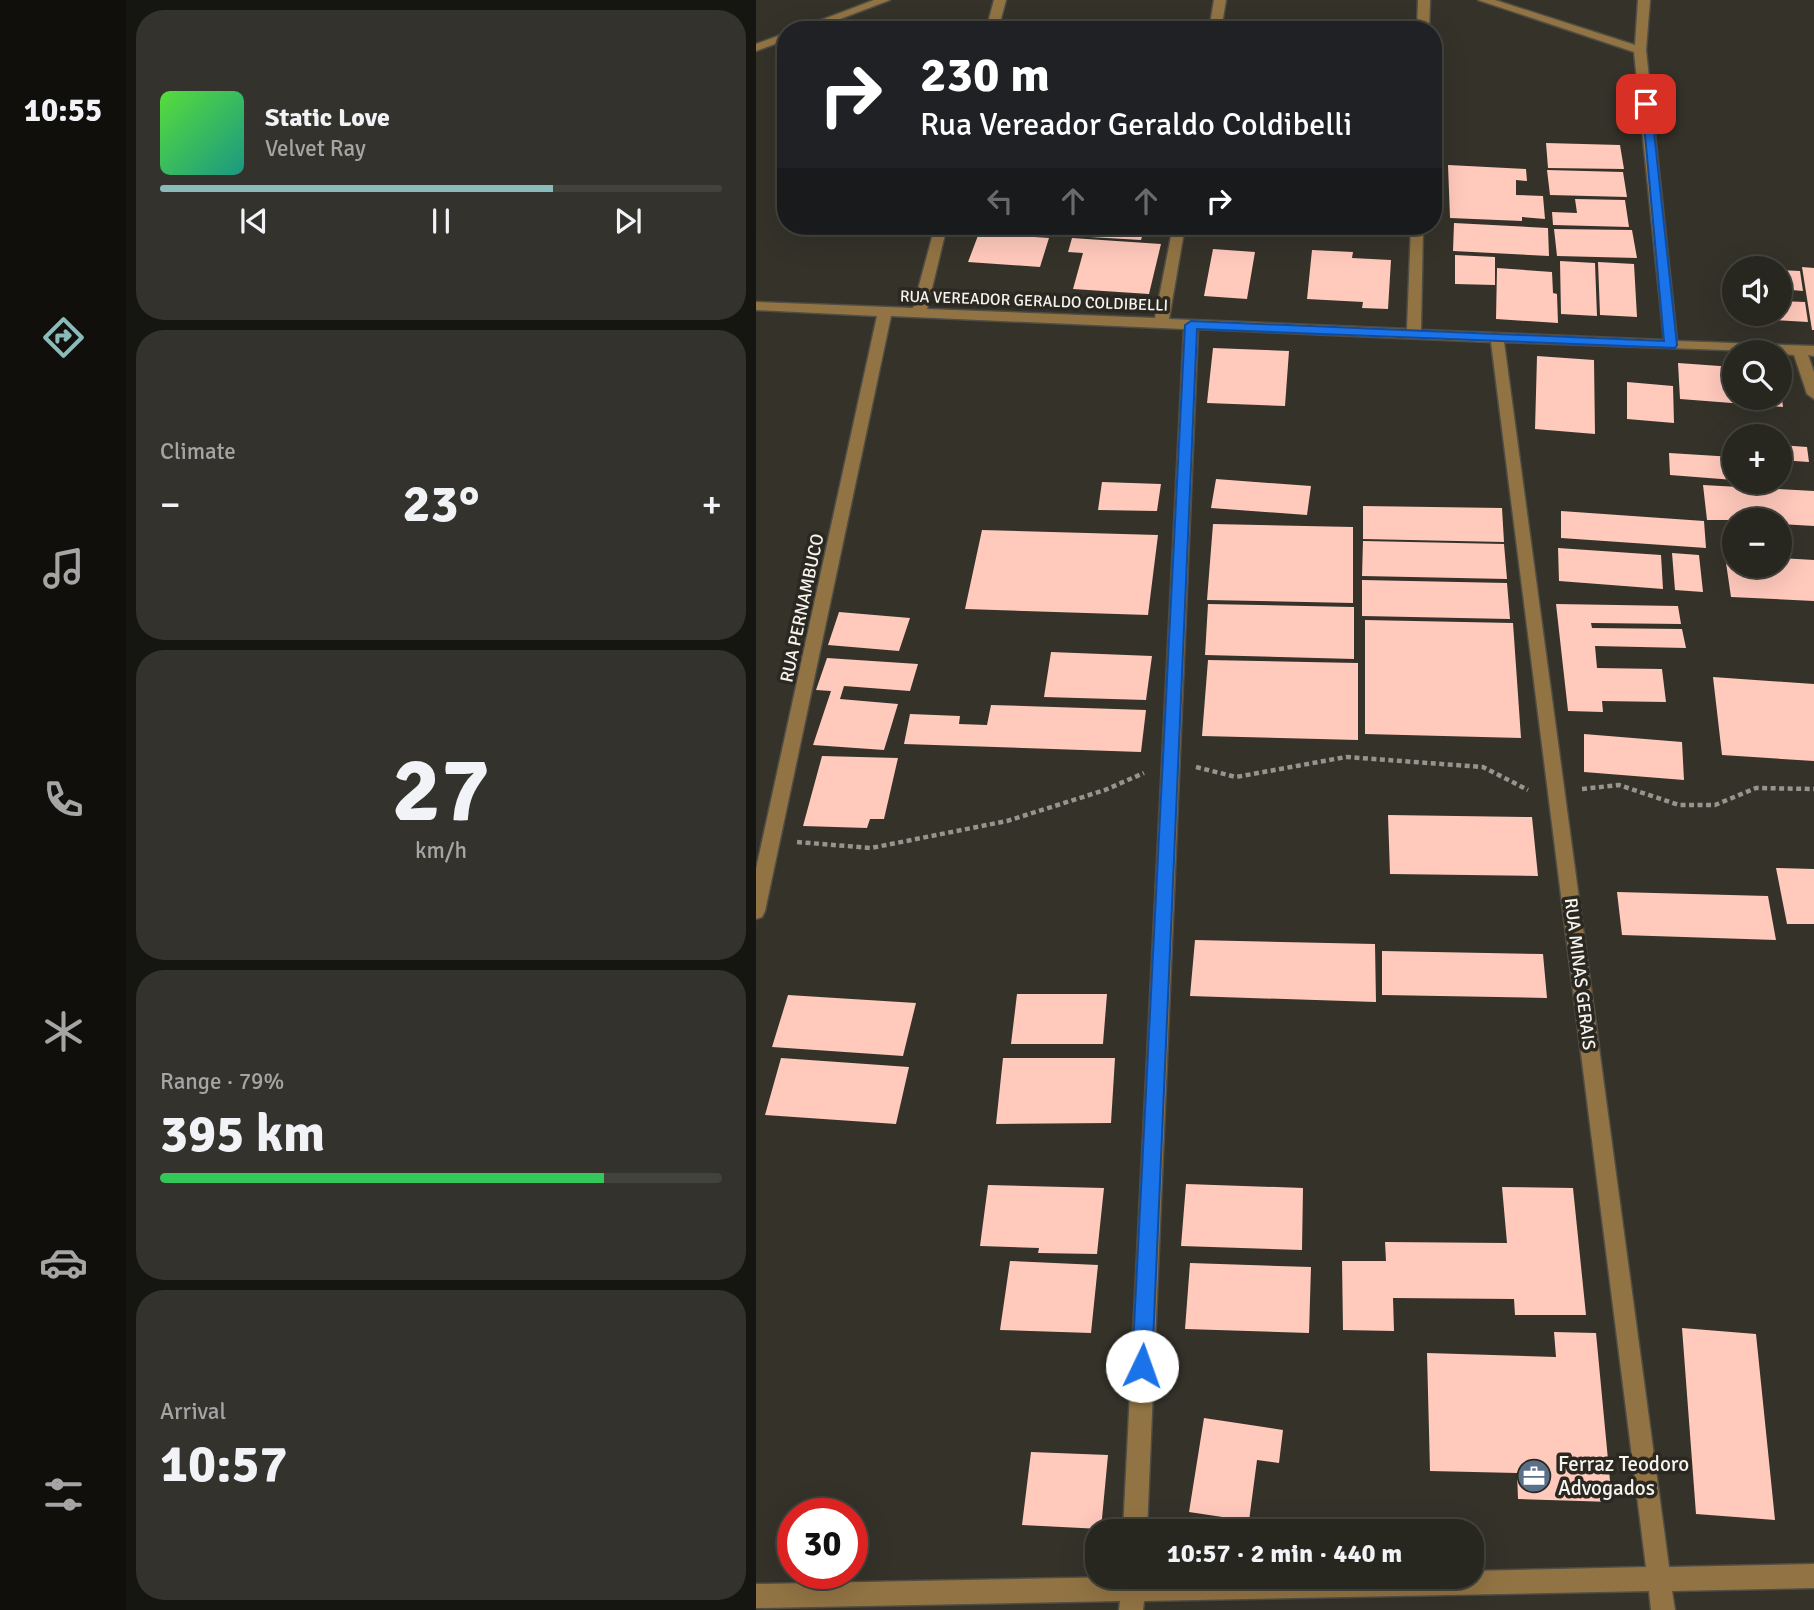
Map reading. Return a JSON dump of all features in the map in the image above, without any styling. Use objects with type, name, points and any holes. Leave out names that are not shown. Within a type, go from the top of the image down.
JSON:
[{"type":"street","points":[[825,21],[884,0]]},
{"type":"street","points":[[994,21],[1000,0]]},
{"type":"street","points":[[1216,21],[1220,0]]},
{"type":"street","points":[[1423,21],[1424,0]]},
{"type":"street","points":[[1484,0],[1640,51]]},
{"type":"street","points":[[1644,0],[1640,51],[1671,345]]},
{"type":"street","points":[[756,48],[777,40]]},
{"type":"street","points":[[919,313],[939,235]]},
{"type":"street","points":[[1161,323],[1177,235]]},
{"type":"street","points":[[1414,334],[1417,235]]},
{"type":"street","name":"RUA VEREADOR GERALDO COLDIBELLI","points":[[756,306],[1807,351]]},
{"type":"street","name":"RUA PERNAMBUCO","points":[[756,911],[767,830],[885,312]]},
{"type":"street","points":[[1136,1519],[1191,325]]},
{"type":"street","name":"RUA MINAS GERAIS","points":[[1497,338],[1663,1610]]},
{"type":"street","points":[[1807,351],[1814,394]]},
{"type":"street","points":[[756,1596],[1132,1592],[1814,1576]]},
{"type":"path","points":[[767,830],[871,848],[1007,821],[1105,790],[1171,761],[1236,776],[1346,757],[1483,767],[1532,792],[1619,785],[1679,805],[1715,805],[1756,788],[1814,789]]},
{"type":"building","points":[[1546,143],[1620,145],[1624,169],[1548,168]]},
{"type":"building","points":[[1448,165],[1526,169],[1527,181],[1516,180],[1516,195],[1543,196],[1545,219],[1522,217],[1522,221],[1450,218]]},
{"type":"building","points":[[1547,170],[1623,172],[1627,197],[1550,195]]},
{"type":"building","points":[[1575,199],[1625,200],[1629,227],[1553,225],[1552,212],[1577,213]]},
{"type":"building","points":[[1454,223],[1548,228],[1549,256],[1453,251]]},
{"type":"building","points":[[1554,229],[1632,230],[1637,258],[1557,256]]},
{"type":"building","points":[[978,235],[1049,238],[1040,267],[968,262]]},
{"type":"building","points":[[1091,235],[1142,235],[1141,240]]},
{"type":"building","points":[[1072,238],[1161,244],[1149,294],[1073,289],[1083,253],[1068,252]]},
{"type":"building","points":[[1213,249],[1255,252],[1247,299],[1204,296]]},
{"type":"building","points":[[1312,250],[1353,252],[1352,258],[1391,260],[1388,309],[1362,308],[1363,302],[1307,299]]},
{"type":"building","points":[[1455,255],[1495,257],[1495,285],[1455,284]]},
{"type":"building","points":[[1560,261],[1595,263],[1597,316],[1561,314]]},
{"type":"building","points":[[1598,262],[1634,264],[1637,317],[1600,315]]},
{"type":"building","points":[[1802,267],[1814,268],[1814,330],[1812,330]]},
{"type":"building","points":[[1497,268],[1552,272],[1553,293],[1557,294],[1558,323],[1496,319]]},
{"type":"building","points":[[1792,271],[1800,271],[1803,291],[1792,290]]},
{"type":"building","points":[[1792,301],[1805,302],[1808,322],[1792,321]]},
{"type":"building","points":[[1213,348],[1289,351],[1285,406],[1207,403]]},
{"type":"building","points":[[1537,356],[1594,360],[1595,434],[1535,429]]},
{"type":"building","points":[[1678,363],[1722,366],[1722,402],[1680,399]]},
{"type":"building","points":[[1627,382],[1673,386],[1674,423],[1627,419]]},
{"type":"building","points":[[1792,446],[1807,447],[1809,462],[1792,461]]},
{"type":"building","points":[[1669,453],[1722,456],[1722,479],[1670,475]]},
{"type":"building","points":[[1216,479],[1311,486],[1307,515],[1211,508]]},
{"type":"building","points":[[1102,482],[1161,484],[1157,511],[1098,510]]},
{"type":"building","points":[[1703,485],[1722,486],[1722,494],[1792,494],[1792,490],[1814,491],[1814,526],[1792,525],[1792,508],[1722,508],[1722,520],[1707,520]]},
{"type":"building","points":[[1363,506],[1502,508],[1504,542],[1363,539]]},
{"type":"building","points":[[1561,511],[1704,521],[1706,548],[1561,538]]},
{"type":"building","points":[[1213,524],[1353,527],[1353,603],[1207,600]]},
{"type":"building","points":[[982,530],[1158,535],[1148,615],[965,609]]},
{"type":"building","points":[[1363,541],[1504,544],[1507,579],[1362,576]]},
{"type":"building","points":[[1558,548],[1661,555],[1663,589],[1559,581]]},
{"type":"building","points":[[1672,553],[1699,555],[1703,592],[1675,590]]},
{"type":"building","points":[[1792,559],[1814,560],[1814,601],[1731,597],[1728,578],[1792,578]]},
{"type":"building","points":[[1362,580],[1507,583],[1510,619],[1362,616]]},
{"type":"building","points":[[1208,604],[1354,607],[1354,659],[1205,655]]},
{"type":"building","points":[[1556,604],[1678,606],[1681,624],[1591,623],[1592,628],[1682,629],[1686,648],[1595,646],[1597,668],[1662,669],[1666,702],[1602,701],[1603,712],[1568,711]]},
{"type":"building","points":[[839,612],[910,618],[899,651],[828,645]]},
{"type":"building","points":[[1365,620],[1513,623],[1521,738],[1365,734]]},
{"type":"building","points":[[1051,652],[1152,656],[1146,700],[1044,697]]},
{"type":"building","points":[[827,658],[918,664],[910,691],[844,686],[840,699],[898,704],[884,750],[813,745],[831,691],[816,690]]},
{"type":"building","points":[[1208,660],[1358,663],[1358,740],[1202,736]]},
{"type":"building","points":[[1713,677],[1814,684],[1814,761],[1722,755]]},
{"type":"building","points":[[991,705],[1146,710],[1141,752],[904,744],[910,714],[960,716],[959,724],[987,725]]},
{"type":"building","points":[[1584,734],[1682,742],[1684,780],[1584,772]]},
{"type":"building","points":[[822,756],[898,758],[884,819],[870,819],[867,828],[803,826]]},
{"type":"building","points":[[1388,815],[1532,817],[1538,876],[1390,874]]},
{"type":"building","points":[[1776,868],[1814,869],[1814,924],[1787,924]]},
{"type":"building","points":[[1617,892],[1768,896],[1776,940],[1622,935]]},
{"type":"building","points":[[1195,940],[1375,944],[1376,1002],[1190,996]]},
{"type":"building","points":[[1382,951],[1543,954],[1547,998],[1382,995]]},
{"type":"building","points":[[1017,994],[1107,994],[1103,1044],[1011,1044]]},
{"type":"building","points":[[788,995],[916,1003],[903,1056],[772,1047]]},
{"type":"building","points":[[781,1058],[909,1067],[896,1124],[765,1115]]},
{"type":"building","points":[[1003,1058],[1115,1058],[1111,1123],[996,1124]]},
{"type":"building","points":[[1186,1184],[1303,1188],[1302,1250],[1181,1246]]},
{"type":"building","points":[[988,1185],[1104,1188],[1097,1254],[1038,1253],[1039,1248],[980,1246]]},
{"type":"building","points":[[1502,1187],[1573,1188],[1586,1315],[1515,1315],[1514,1299],[1393,1298],[1394,1331],[1343,1330],[1342,1261],[1386,1261],[1385,1242],[1507,1243]]},
{"type":"building","points":[[1010,1261],[1098,1265],[1091,1333],[1000,1330]]},
{"type":"building","points":[[1190,1263],[1311,1267],[1309,1333],[1185,1329]]},
{"type":"building","points":[[1682,1328],[1756,1334],[1775,1520],[1696,1514]]},
{"type":"building","points":[[1554,1332],[1596,1333],[1612,1502],[1518,1499],[1517,1473],[1430,1471],[1427,1353],[1556,1357]]},
{"type":"building","points":[[1204,1418],[1283,1430],[1279,1463],[1257,1460],[1249,1519],[1189,1512]]},
{"type":"building","points":[[1031,1452],[1108,1455],[1102,1519],[1085,1519],[1085,1528],[1022,1525]]},
{"type":"place","name":"Ferraz Teodoro Advogados","points":[[1534,1476]]},
{"type":"route","points":[[1142,1366],[1191,325],[1671,345],[1646,104]]}]
